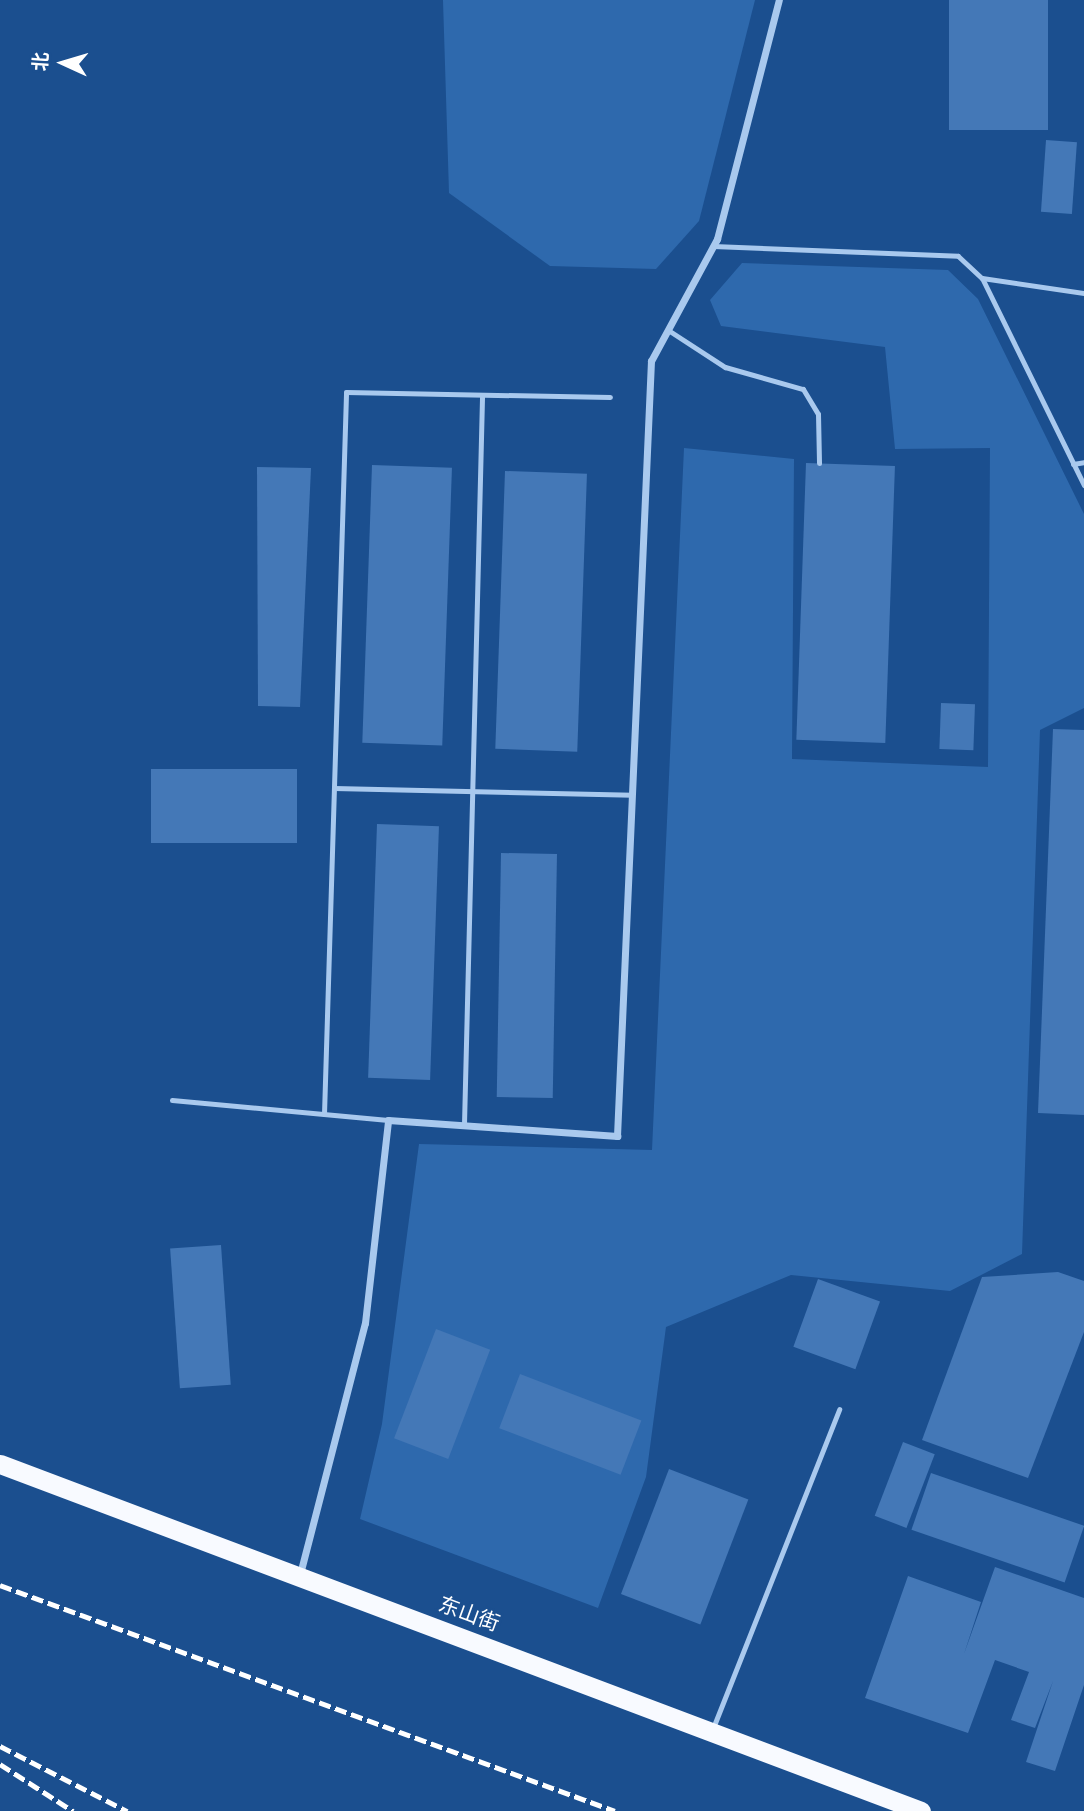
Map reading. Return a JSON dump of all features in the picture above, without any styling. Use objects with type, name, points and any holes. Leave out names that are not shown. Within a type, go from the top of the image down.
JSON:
[{"type":"highway","name":"东山街","points":[[0,1464],[921,1811]]},
{"type":"street","points":[[300,1575],[365,1323],[388,1120],[617,1136],[651,361],[713,246],[779,0]]},
{"type":"lane","points":[[713,246],[958,256],[982,278],[1084,485]]},
{"type":"lane","points":[[982,278],[1084,293]]},
{"type":"lane","points":[[668,330],[725,368],[803,388],[818,414],[819,463]]},
{"type":"lane","points":[[324,1114],[346,392],[610,397]]},
{"type":"lane","points":[[464,1124],[482,396]]},
{"type":"lane","points":[[1073,464],[1084,462]]},
{"type":"lane","points":[[334,788],[632,795]]},
{"type":"lane","points":[[172,1100],[388,1120]]},
{"type":"lane","points":[[711,1731],[839,1409]]},
{"type":"shaded area","points":[[443,0],[755,0],[699,221],[656,269],[550,266],[449,193]]},
{"type":"shaded area","points":[[742,263],[948,270],[978,299],[1084,514],[1084,708],[1040,730],[1022,1254],[950,1291],[791,1275],[666,1327],[646,1477],[598,1608],[360,1519],[382,1424],[419,1144],[652,1150],[684,448],[794,459],[792,759],[988,767],[990,448],[895,449],[885,347],[721,326],[710,300]]},
{"type":"building","points":[[949,0],[1048,0],[1048,130],[949,130]]},
{"type":"building","points":[[1046,140],[1077,142],[1072,214],[1041,212]]},
{"type":"building","points":[[806,463],[895,466],[885,743],[796,740]]},
{"type":"building","points":[[372,465],[452,468],[442,746],[362,743]]},
{"type":"building","points":[[257,467],[311,468],[300,707],[258,706]]},
{"type":"building","points":[[505,471],[587,474],[577,752],[495,749]]},
{"type":"building","points":[[941,703],[975,704],[973,750],[939,749]]},
{"type":"building","points":[[1053,729],[1084,730],[1084,1115],[1038,1113]]},
{"type":"building","points":[[151,769],[297,769],[297,843],[151,843]]},
{"type":"building","points":[[377,824],[439,826],[430,1080],[368,1078]]},
{"type":"building","points":[[501,853],[557,854],[553,1098],[497,1097]]},
{"type":"building","points":[[221,1245],[231,1385],[180,1388],[170,1249]]},
{"type":"building","points":[[1058,1272],[1084,1281],[1084,1332],[1028,1478],[922,1440],[982,1277]]},
{"type":"building","points":[[818,1279],[880,1302],[855,1369],[793,1347]]},
{"type":"building","points":[[436,1329],[490,1350],[448,1459],[394,1438]]},
{"type":"building","points":[[520,1374],[641,1421],[621,1475],[499,1428]]},
{"type":"building","points":[[903,1442],[935,1454],[906,1528],[875,1516]]},
{"type":"building","points":[[669,1469],[748,1499],[700,1625],[621,1594]]},
{"type":"building","points":[[931,1473],[1084,1526],[1065,1582],[911,1530]]},
{"type":"building","points":[[995,1567],[1084,1598],[1084,1685],[1055,1771],[1026,1762],[1053,1681],[1035,1728],[1011,1720],[1029,1672],[995,1660],[968,1733],[865,1698],[908,1576],[981,1602],[964,1654]]},
{"type":"railway","points":[[0,1585],[615,1811]]},
{"type":"railway","points":[[0,1746],[127,1811]]},
{"type":"railway","points":[[0,1764],[73,1811]]}]
